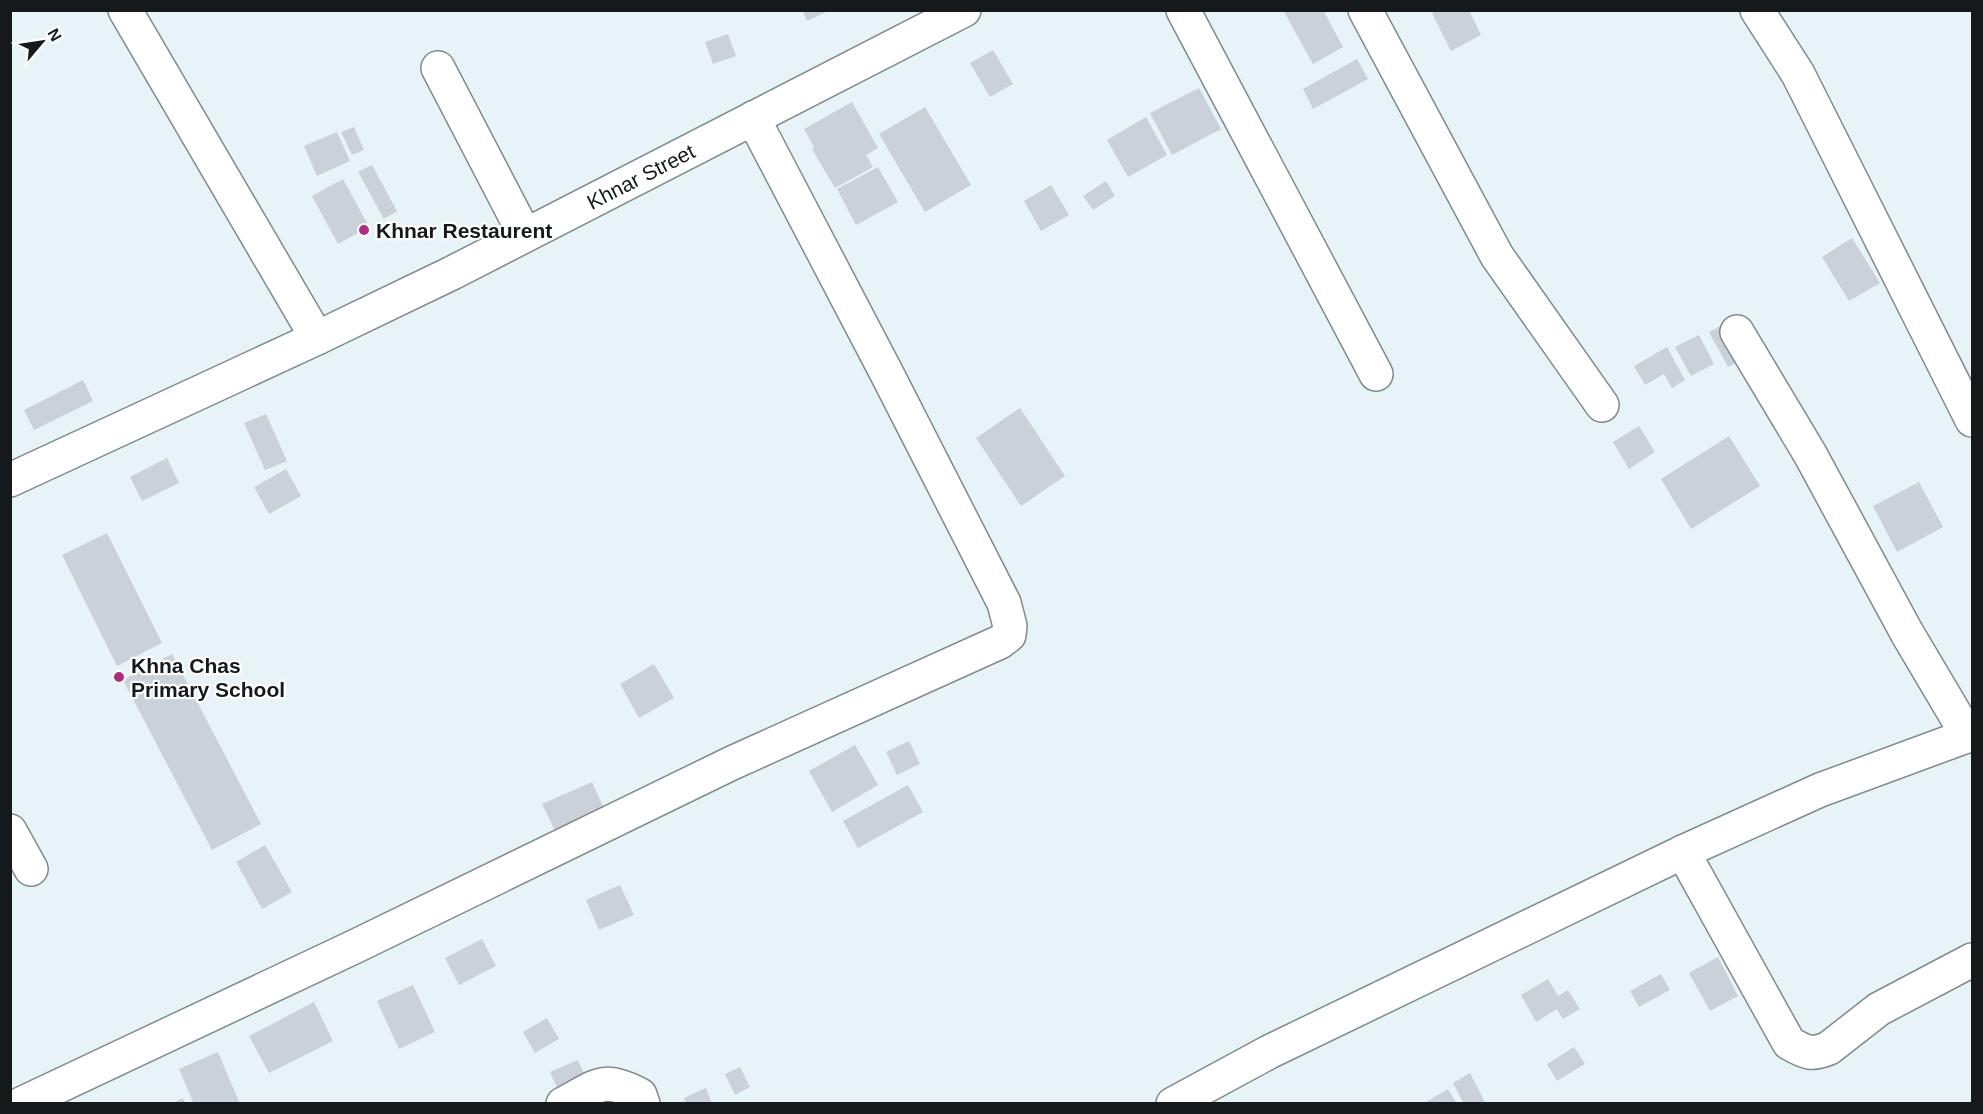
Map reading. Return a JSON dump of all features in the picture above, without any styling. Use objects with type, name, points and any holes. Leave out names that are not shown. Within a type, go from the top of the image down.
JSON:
[{"type":"street","points":[[125,10],[317,338]]},
{"type":"street","name":"Khnar Street","points":[[14,471],[317,338],[525,235],[964,10]]},
{"type":"street","points":[[1182,10],[1376,374]]},
{"type":"street","points":[[1365,10],[1497,256],[1602,405]]},
{"type":"street","points":[[1757,10],[1798,74],[1972,420]]},
{"type":"street","points":[[438,68],[525,235]]},
{"type":"street","points":[[21,1104],[356,946],[721,769],[1009,636],[1010,626],[1004,603],[753,118]]},
{"type":"street","points":[[1173,1104],[1269,1052],[1683,852],[1820,790],[1970,735],[1907,633],[1809,454],[1737,332]]},
{"type":"street","points":[[10,831],[32,869]]},
{"type":"street","points":[[1683,852],[1789,1043],[1806,1053],[1820,1052],[1829,1048],[1879,1009],[1972,960]]},
{"type":"street","points":[[563,1104],[605,1082],[621,1085],[640,1095],[643,1104]]},
{"type":"building","points":[[802,10],[830,10],[807,21]]},
{"type":"building","points":[[1283,10],[1323,10],[1343,47],[1313,64]]},
{"type":"building","points":[[1437,10],[1469,10],[1481,35],[1451,51],[1432,13]]},
{"type":"building","points":[[728,34],[736,56],[713,64],[705,42]]},
{"type":"building","points":[[993,50],[1013,84],[990,97],[970,63]]},
{"type":"building","points":[[1357,59],[1368,79],[1313,109],[1303,89]]},
{"type":"building","points":[[1199,88],[1221,129],[1172,155],[1150,113]]},
{"type":"building","points":[[852,102],[878,148],[866,155],[873,167],[835,188],[812,149],[814,147],[804,129]]},
{"type":"building","points":[[925,107],[971,185],[925,212],[879,134]]},
{"type":"building","points":[[1146,117],[1167,155],[1128,177],[1107,140]]},
{"type":"building","points":[[354,127],[364,150],[352,155],[341,132]]},
{"type":"building","points":[[337,132],[350,161],[317,176],[304,146]]},
{"type":"building","points":[[372,165],[397,211],[384,219],[358,172]]},
{"type":"building","points":[[878,167],[898,202],[856,225],[837,189]]},
{"type":"building","points":[[343,179],[369,227],[338,244],[312,196]]},
{"type":"building","points":[[1106,181],[1115,196],[1093,210],[1083,196]]},
{"type":"building","points":[[1051,185],[1069,215],[1041,231],[1024,201]]},
{"type":"building","points":[[1852,238],[1880,283],[1849,301],[1822,257]]},
{"type":"building","points":[[1730,321],[1749,356],[1728,367],[1709,332]]},
{"type":"building","points":[[1699,335],[1714,364],[1691,376],[1675,347]]},
{"type":"building","points":[[1667,347],[1685,380],[1672,388],[1664,374],[1645,385],[1634,366]]},
{"type":"building","points":[[83,380],[93,401],[34,430],[24,410]]},
{"type":"building","points":[[1020,408],[1065,476],[1021,506],[976,438]]},
{"type":"building","points":[[266,414],[287,461],[265,470],[244,423]]},
{"type":"building","points":[[1639,426],[1655,452],[1629,469],[1613,442]]},
{"type":"building","points":[[1729,436],[1760,486],[1691,529],[1661,479]]},
{"type":"building","points":[[167,458],[179,483],[142,501],[130,477]]},
{"type":"building","points":[[286,469],[301,496],[269,514],[254,487]]},
{"type":"building","points":[[1919,482],[1943,527],[1897,552],[1873,506]]},
{"type":"building","points":[[107,533],[162,643],[117,666],[62,555]]},
{"type":"building","points":[[172,654],[261,824],[212,850],[123,680]]},
{"type":"building","points":[[654,664],[674,698],[639,718],[620,684]]},
{"type":"building","points":[[909,741],[920,764],[897,775],[886,752]]},
{"type":"building","points":[[855,745],[878,785],[832,812],[809,771]]},
{"type":"building","points":[[592,782],[606,813],[557,835],[542,804]]},
{"type":"building","points":[[908,785],[923,812],[858,848],[843,821]]},
{"type":"building","points":[[265,845],[292,892],[262,909],[236,862]]},
{"type":"building","points":[[620,885],[634,915],[599,930],[586,900]]},
{"type":"building","points":[[482,939],[496,966],[459,985],[445,958]]},
{"type":"building","points":[[1718,957],[1738,996],[1710,1011],[1689,973]]},
{"type":"building","points":[[1661,974],[1670,990],[1639,1007],[1630,991]]},
{"type":"building","points":[[1548,979],[1558,996],[1568,990],[1580,1009],[1563,1019],[1557,1009],[1536,1022],[1521,995]]},
{"type":"building","points":[[413,985],[435,1032],[399,1049],[377,1001]]},
{"type":"building","points":[[314,1002],[333,1041],[269,1073],[249,1036]]},
{"type":"building","points":[[547,1018],[559,1039],[535,1053],[523,1032]]},
{"type":"building","points":[[1574,1047],[1585,1064],[1557,1081],[1547,1064]]},
{"type":"building","points":[[218,1052],[240,1104],[194,1104],[179,1069]]},
{"type":"building","points":[[578,1060],[589,1085],[561,1097],[550,1072]]},
{"type":"building","points":[[740,1067],[750,1087],[735,1095],[725,1074]]},
{"type":"building","points":[[1470,1073],[1486,1104],[1464,1104],[1453,1083]]},
{"type":"building","points":[[706,1088],[712,1104],[686,1104],[684,1098]]},
{"type":"building","points":[[1448,1089],[1457,1104],[1423,1104]]},
{"type":"building","points":[[183,1098],[185,1104],[171,1104]]},
{"type":"place","name":"Khnar Restaurent","points":[[364,230]]},
{"type":"place","name":"Khna Chas Primary School","points":[[119,677]]}]
